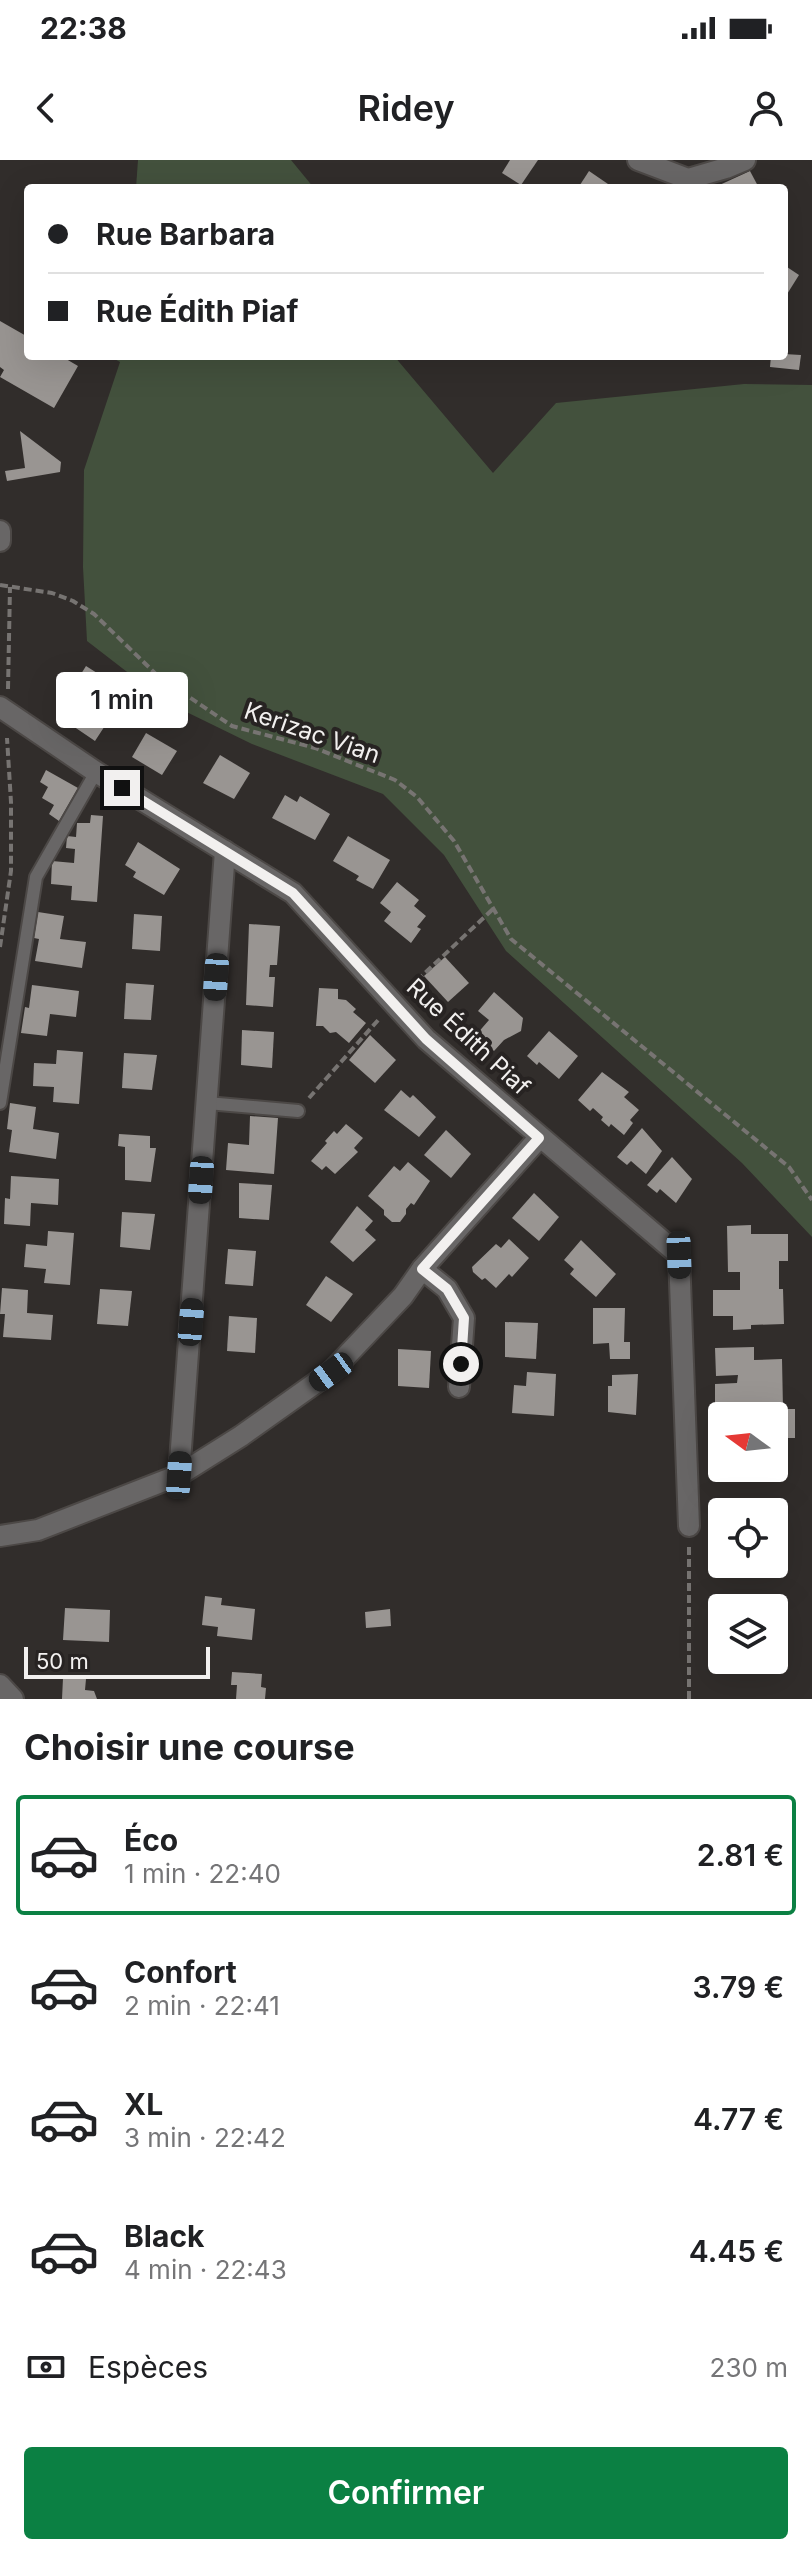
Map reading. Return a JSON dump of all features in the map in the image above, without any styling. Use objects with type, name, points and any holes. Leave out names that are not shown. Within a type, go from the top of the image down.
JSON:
[{"type":"street","points":[[638,160],[688,179],[745,160]]},
{"type":"street","points":[[0,531],[0,541]]},
{"type":"street","name":"Rue Édith Piaf","points":[[4,709],[96,772],[293,893],[426,1039],[679,1255],[689,1526]]},
{"type":"street","points":[[179,1475],[225,851]]},
{"type":"street","points":[[0,1536],[38,1530],[179,1475],[241,1436],[331,1372],[403,1296],[422,1269],[539,1138]]},
{"type":"street","points":[[422,1269],[447,1289],[464,1318],[459,1387]]},
{"type":"street","points":[[0,1685],[13,1699]]},
{"type":"lane","points":[[0,1103],[36,877],[96,772]]},
{"type":"lane","points":[[207,1103],[298,1111]]},
{"type":"path","name":"Kerizac Vian","points":[[0,585],[52,593],[94,614],[158,676],[232,726],[315,748],[395,780],[417,797],[454,841],[511,939],[789,1167],[812,1200]]},
{"type":"path","points":[[0,947],[11,871],[4,709],[10,587]]},
{"type":"path","points":[[689,1526],[689,1699]]},
{"type":"green space","points":[[138,160],[291,160],[311,184],[136,184]]},
{"type":"green space","points":[[116,360],[397,360],[493,473],[556,403],[744,384],[812,385],[812,1237],[742,1163],[506,951],[444,855],[383,794],[252,744],[166,702],[87,641],[83,567],[84,470],[120,362]]},
{"type":"building","points":[[510,160],[538,160],[522,184],[502,173]]},
{"type":"building","points":[[589,171],[608,184],[581,184]]},
{"type":"building","points":[[750,171],[757,184],[722,184]]},
{"type":"building","points":[[788,268],[799,275],[788,293]]},
{"type":"building","points":[[0,321],[24,335],[24,360],[68,360],[78,366],[54,408],[0,377],[4,370],[0,367]]},
{"type":"building","points":[[788,354],[801,355],[799,370],[770,367],[771,360],[788,360]]},
{"type":"building","points":[[20,431],[61,462],[60,472],[7,481],[5,471],[25,468]]},
{"type":"building","points":[[86,666],[127,692],[95,741],[67,722],[83,698],[71,690]]},
{"type":"building","points":[[146,733],[177,751],[162,775],[132,757]]},
{"type":"building","points":[[220,755],[250,773],[234,799],[203,783]]},
{"type":"building","points":[[46,770],[78,788],[59,821],[49,814],[54,805],[42,798],[48,787],[40,782]]},
{"type":"building","points":[[285,795],[297,802],[300,796],[330,814],[315,840],[272,818]]},
{"type":"building","points":[[91,815],[103,816],[97,902],[71,900],[72,886],[51,884],[52,861],[74,863],[75,849],[66,848],[67,836],[76,837],[77,823],[90,823]]},
{"type":"building","points":[[348,836],[390,860],[373,889],[356,880],[359,876],[333,861]]},
{"type":"building","points":[[138,842],[180,869],[164,895],[133,877],[136,872],[125,865]]},
{"type":"building","points":[[397,882],[419,900],[414,906],[426,916],[417,927],[421,929],[411,943],[384,921],[391,912],[380,903]]},
{"type":"building","points":[[38,912],[64,916],[60,939],[86,942],[82,968],[35,961],[39,939],[34,938]]},
{"type":"building","points":[[134,914],[162,916],[160,951],[132,949]]},
{"type":"building","points":[[249,924],[280,926],[277,965],[270,965],[269,977],[275,977],[273,1007],[246,1005]]},
{"type":"building","points":[[445,957],[469,983],[448,1002],[424,976]]},
{"type":"building","points":[[126,983],[154,985],[151,1020],[124,1019]]},
{"type":"building","points":[[32,985],[79,991],[76,1017],[50,1014],[47,1036],[21,1033]]},
{"type":"building","points":[[319,988],[338,989],[338,999],[346,1000],[356,1009],[353,1012],[366,1023],[349,1043],[336,1032],[330,1033],[323,1026],[316,1026]]},
{"type":"building","points":[[494,992],[523,1018],[521,1031],[504,1040],[494,1051],[476,1035],[489,1020],[478,1011]]},
{"type":"building","points":[[242,1030],[274,1032],[272,1068],[241,1065]]},
{"type":"building","points":[[549,1031],[578,1056],[559,1079],[527,1056]]},
{"type":"building","points":[[370,1035],[396,1060],[375,1083],[349,1060]]},
{"type":"building","points":[[57,1050],[83,1052],[79,1104],[53,1102],[54,1087],[33,1086],[34,1063],[56,1064]]},
{"type":"building","points":[[124,1053],[157,1055],[152,1090],[122,1088]]},
{"type":"building","points":[[602,1072],[629,1092],[624,1097],[639,1110],[630,1120],[633,1123],[624,1135],[611,1124],[609,1127],[593,1108],[590,1111],[578,1100]]},
{"type":"building","points":[[401,1090],[410,1098],[413,1095],[436,1117],[419,1137],[384,1110]]},
{"type":"building","points":[[10,1103],[36,1107],[33,1129],[59,1133],[56,1159],[9,1152],[12,1130],[7,1129]]},
{"type":"building","points":[[250,1116],[278,1118],[274,1174],[226,1170],[228,1143],[249,1145]]},
{"type":"building","points":[[346,1124],[363,1138],[354,1148],[358,1152],[335,1174],[326,1166],[322,1170],[311,1161],[334,1131],[337,1134]]},
{"type":"building","points":[[642,1128],[662,1151],[646,1174],[631,1161],[627,1165],[617,1157]]},
{"type":"building","points":[[446,1130],[471,1154],[451,1178],[424,1155]]},
{"type":"building","points":[[119,1134],[150,1136],[150,1148],[156,1148],[151,1182],[125,1180],[125,1147],[118,1146]]},
{"type":"building","points":[[672,1157],[692,1179],[676,1203],[660,1189],[657,1193],[647,1185]]},
{"type":"building","points":[[408,1162],[430,1181],[414,1205],[411,1203],[406,1209],[400,1222],[392,1222],[368,1196],[394,1166],[400,1171]]},
{"type":"building","points":[[11,1176],[59,1179],[58,1205],[31,1203],[30,1226],[4,1224],[5,1198],[10,1199]]},
{"type":"building","points":[[239,1183],[272,1185],[269,1220],[239,1218]]},
{"type":"building","points":[[534,1193],[559,1217],[539,1241],[512,1218]]},
{"type":"building","points":[[357,1206],[373,1221],[365,1230],[376,1240],[353,1262],[330,1242]]},
{"type":"building","points":[[122,1212],[155,1214],[150,1250],[120,1247]]},
{"type":"building","points":[[751,1225],[751,1234],[788,1234],[788,1261],[779,1261],[784,1324],[751,1325],[751,1329],[733,1330],[733,1316],[713,1316],[713,1290],[740,1290],[740,1272],[728,1272],[727,1226]]},
{"type":"building","points":[[48,1231],[74,1233],[70,1285],[44,1283],[46,1269],[24,1267],[26,1244],[47,1246]]},
{"type":"building","points":[[509,1239],[529,1258],[512,1277],[509,1274],[496,1288],[485,1278],[482,1280],[472,1267],[496,1244],[501,1248]]},
{"type":"building","points":[[581,1240],[616,1274],[596,1297],[570,1274],[574,1269],[564,1260]]},
{"type":"building","points":[[228,1249],[256,1251],[253,1286],[225,1284]]},
{"type":"building","points":[[326,1276],[353,1294],[331,1322],[306,1305]]},
{"type":"building","points":[[2,1288],[28,1290],[27,1313],[53,1315],[51,1340],[3,1337],[5,1314],[0,1314]]},
{"type":"building","points":[[100,1289],[132,1291],[128,1326],[97,1324]]},
{"type":"building","points":[[593,1308],[625,1308],[624,1342],[630,1342],[630,1359],[610,1359],[609,1343],[593,1344]]},
{"type":"building","points":[[229,1316],[257,1318],[255,1353],[227,1351]]},
{"type":"building","points":[[505,1322],[538,1323],[536,1359],[505,1357]]},
{"type":"building","points":[[754,1347],[754,1360],[782,1359],[783,1402],[715,1402],[715,1384],[737,1383],[738,1375],[716,1376],[715,1348]]},
{"type":"building","points":[[398,1349],[431,1351],[429,1388],[398,1386]]},
{"type":"building","points":[[527,1372],[556,1374],[554,1416],[512,1413],[514,1385],[526,1386]]},
{"type":"building","points":[[638,1374],[636,1415],[608,1412],[608,1386],[612,1386],[612,1375]]},
{"type":"building","points":[[788,1409],[795,1409],[795,1438],[788,1438]]},
{"type":"building","points":[[205,1596],[222,1598],[221,1605],[255,1609],[252,1640],[217,1636],[218,1627],[202,1625]]},
{"type":"building","points":[[65,1608],[110,1610],[109,1642],[63,1640]]},
{"type":"building","points":[[390,1609],[391,1626],[366,1628],[365,1612]]},
{"type":"building","points":[[232,1672],[262,1674],[261,1687],[266,1688],[265,1699],[236,1699],[237,1685],[231,1685]]},
{"type":"building","points":[[63,1678],[86,1679],[85,1690],[94,1691],[97,1699],[62,1699]]},
{"type":"route","points":[[122,788],[293,893],[426,1039],[539,1138],[422,1269],[447,1289],[464,1318],[461,1364]]}]
